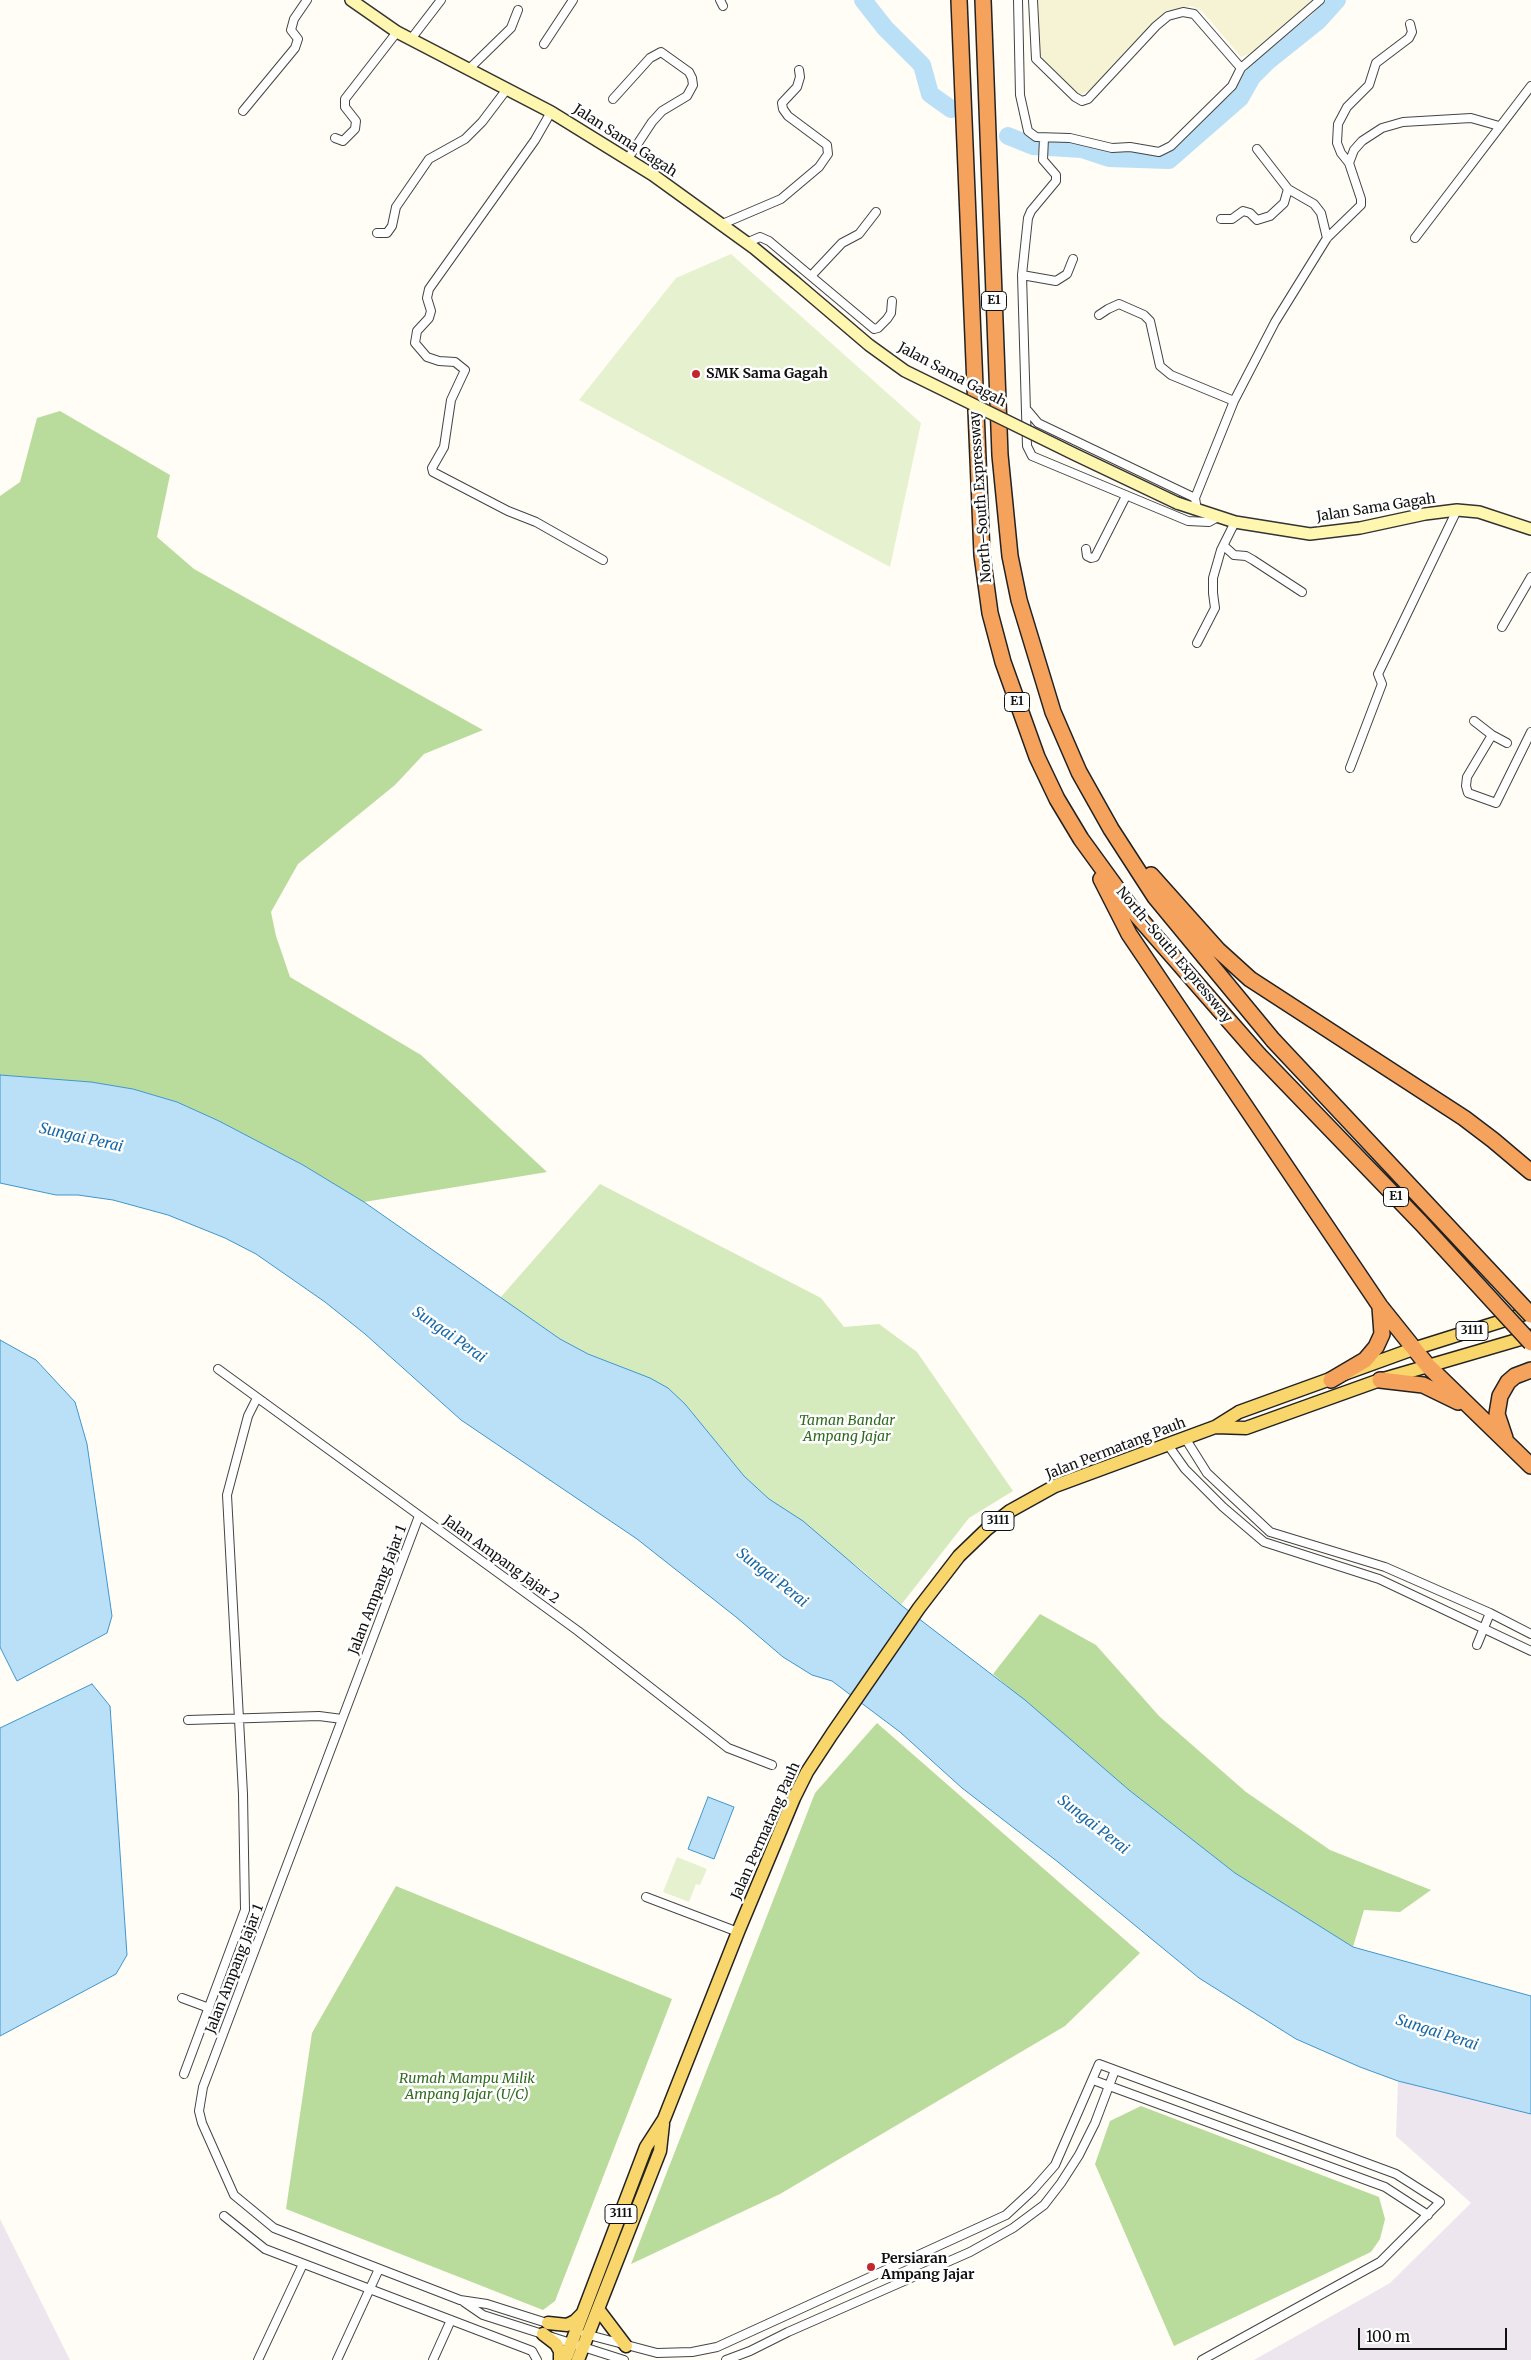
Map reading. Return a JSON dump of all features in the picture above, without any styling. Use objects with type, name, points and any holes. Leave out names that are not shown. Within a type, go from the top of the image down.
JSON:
[{"type":"highway","name":"North–South Expressway","points":[[959,0],[981,536],[990,613],[1003,662],[1037,757],[1057,799],[1081,839],[1134,912],[1258,1054],[1420,1223],[1531,1343]]},
{"type":"highway","name":"North–South Expressway","points":[[983,0],[1000,455],[1010,556],[1019,600],[1053,712],[1079,772],[1111,828],[1155,897],[1273,1040],[1531,1314]]},
{"type":"highway","points":[[1111,828],[1199,930],[1250,979],[1464,1118],[1494,1140],[1531,1172]]},
{"type":"highway","points":[[1081,839],[1129,934],[1380,1306],[1428,1366],[1531,1466]]},
{"type":"highway","points":[[1331,1380],[1365,1360],[1376,1347],[1382,1334],[1380,1306]]},
{"type":"highway","points":[[1506,1442],[1497,1414],[1500,1396],[1503,1388],[1514,1376],[1531,1370]]},
{"type":"highway","points":[[1380,1380],[1423,1385],[1471,1408]]},
{"type":"main road","name":"Jalan Permatang Pauh","points":[[565,2360],[579,2339],[583,2312],[646,2147],[664,2119],[738,1932],[803,1780],[919,1608],[959,1556],[987,1529],[1010,1511],[1055,1486],[1215,1427],[1239,1412],[1413,1349],[1531,1314]]},
{"type":"main road","name":"Jalan Permatang Pauh","points":[[1215,1427],[1246,1428],[1380,1380],[1531,1336]]},
{"type":"main road","points":[[578,2360],[579,2339],[598,2309],[660,2151],[664,2119]]},
{"type":"main road","points":[[598,2309],[626,2346]]},
{"type":"main road","points":[[560,2360],[560,2351],[546,2329],[567,2325],[575,2321],[583,2312]]},
{"type":"street","points":[[243,110],[295,48],[298,39],[291,30],[294,19],[308,0]]},
{"type":"street","name":"Jalan Sama Gagah","points":[[351,0],[397,32],[470,68],[551,112],[653,175],[746,242],[869,345],[905,371],[1177,503],[1235,522],[1310,534],[1360,528],[1425,514],[1457,510],[1479,512],[1530,526]]},
{"type":"street","points":[[411,39],[441,0]]},
{"type":"street","points":[[544,44],[574,0]]},
{"type":"street","points":[[1018,0],[1020,95],[1024,122],[1028,131],[1044,140],[1070,138],[1112,148],[1130,147],[1159,152],[1171,146],[1232,86],[1242,68],[1320,0]]},
{"type":"street","points":[[1033,0],[1036,59],[1075,97],[1082,101],[1088,99],[1162,21],[1168,16],[1183,12],[1194,14],[1242,68]]},
{"type":"street","points":[[470,68],[511,28],[518,10]]},
{"type":"street","points":[[1197,510],[1195,498],[1234,401],[1275,322],[1327,238],[1361,205],[1361,199],[1349,164],[1341,154],[1337,142],[1338,124],[1347,107],[1369,84],[1376,63],[1409,38],[1412,32],[1410,24]]},
{"type":"street","points":[[335,138],[343,141],[355,129],[356,120],[345,107],[345,100],[397,32]]},
{"type":"street","points":[[613,99],[650,58],[661,52],[689,72],[692,78],[693,85],[687,96],[662,112],[652,122],[628,160]]},
{"type":"street","points":[[720,225],[781,199],[819,167],[828,154],[827,145],[788,116],[783,109],[782,103],[797,87],[800,77],[799,70]]},
{"type":"street","points":[[1415,238],[1531,86]]},
{"type":"street","points":[[377,233],[387,233],[392,226],[396,207],[429,159],[465,139],[482,122],[507,89]]},
{"type":"street","points":[[551,112],[530,148],[429,289],[427,298],[431,311],[429,318],[417,331],[415,344],[427,357],[439,362],[456,362],[465,370],[451,400],[444,447],[432,468],[432,472],[508,511],[536,522],[603,560]]},
{"type":"street","points":[[1349,164],[1354,150],[1362,141],[1382,128],[1403,122],[1471,118],[1499,126]]},
{"type":"street","points":[[1044,140],[1043,160],[1056,175],[1056,180],[1031,210],[1028,218],[1022,275],[1026,446],[1032,456],[1188,521],[1209,522],[1218,517]]},
{"type":"street","points":[[1257,149],[1288,189],[1314,204],[1321,213],[1327,238]]},
{"type":"street","points":[[1221,219],[1232,219],[1243,211],[1250,213],[1257,220],[1270,216],[1284,203],[1288,189]]},
{"type":"street","points":[[811,276],[842,243],[859,234],[876,212]]},
{"type":"street","points":[[746,242],[760,237],[769,241],[874,329],[878,328],[891,313],[892,301]]},
{"type":"street","points":[[1022,275],[1056,281],[1067,274],[1073,259]]},
{"type":"street","points":[[1099,316],[1119,304],[1144,315],[1150,322],[1160,366],[1171,375],[1234,401]]},
{"type":"street","points":[[1026,407],[1031,417],[1038,423],[1195,498]]},
{"type":"street","points":[[1086,549],[1087,556],[1095,557],[1126,496]]},
{"type":"street","points":[[1350,768],[1382,684],[1378,674],[1457,510]]},
{"type":"street","points":[[1197,643],[1215,608],[1212,593],[1213,578],[1235,522]]},
{"type":"street","points":[[1224,546],[1234,555],[1246,556],[1302,592]]},
{"type":"street","points":[[1502,627],[1531,577]]},
{"type":"street","points":[[1474,721],[1492,735],[1507,743]]},
{"type":"street","points":[[1492,735],[1467,777],[1466,786],[1468,793],[1496,803],[1531,732]]},
{"type":"street","name":"Jalan Ampang Jajar 2","points":[[218,1369],[578,1630],[728,1748],[772,1765]]},
{"type":"street","points":[[184,2074],[245,1910],[243,1794],[227,1496],[248,1416],[257,1398]]},
{"type":"street","points":[[1185,1438],[1207,1473],[1270,1532],[1385,1567],[1490,1613],[1531,1634]]},
{"type":"street","points":[[1168,1445],[1185,1469],[1223,1507],[1264,1542],[1379,1579],[1531,1651]]},
{"type":"street","name":"Jalan Ampang Jajar 1","points":[[419,1516],[204,2087],[200,2112],[202,2123],[234,2195],[274,2228],[460,2300],[483,2315],[546,2329],[579,2339]]},
{"type":"street","points":[[1379,1579],[1385,1567]]},
{"type":"street","points":[[1477,1645],[1490,1613]]},
{"type":"street","points":[[188,1720],[319,1716],[342,1719]]},
{"type":"street","points":[[646,1897],[738,1932]]},
{"type":"street","points":[[182,1998],[209,2008]]},
{"type":"street","points":[[579,2339],[672,2354],[717,2347],[1006,2215],[1033,2190],[1055,2165],[1099,2064],[1396,2174],[1440,2202],[1380,2262],[1202,2360]]},
{"type":"street","points":[[726,2360],[970,2252],[1013,2228],[1044,2205],[1061,2184],[1095,2123],[1115,2070]]},
{"type":"street","points":[[1093,2080],[1385,2187],[1428,2215]]},
{"type":"street","points":[[224,2216],[265,2249],[532,2351],[537,2360]]},
{"type":"street","points":[[258,2360],[303,2264]]},
{"type":"street","points":[[337,2360],[379,2269]]},
{"type":"street","name":"Jalan Ampang Jajar 1","points":[[460,2300],[487,2304],[546,2329],[579,2339]]},
{"type":"street","points":[[433,2360],[451,2320]]},
{"type":"street","points":[[579,2339],[624,2360]]},
{"type":"shaded area","points":[[1038,0],[1314,0],[1254,52],[1241,57],[1202,11],[1192,6],[1168,11],[1094,88],[1080,95],[1043,61],[1039,49]]},
{"type":"shaded area","points":[[1398,2081],[1531,2114],[1531,2360],[1254,2360],[1390,2283],[1471,2203],[1396,2136]]},
{"type":"shaded area","points":[[0,2219],[70,2360],[0,2360]]},
{"type":"green space","points":[[731,254],[921,423],[890,567],[579,400],[676,278]]},
{"type":"green space","points":[[60,411],[170,475],[157,537],[194,569],[483,730],[424,754],[395,785],[298,864],[271,912],[276,936],[290,977],[421,1055],[547,1172],[364,1202],[303,1165],[219,1121],[177,1102],[133,1089],[91,1082],[0,1075],[0,496],[20,482],[37,418]]},
{"type":"green space","name":"Taman Bandar Ampang Jajar","points":[[600,1184],[821,1298],[844,1327],[879,1324],[917,1352],[1013,1491],[969,1518],[901,1605],[862,1570],[769,1499],[744,1476],[685,1404],[624,1368],[588,1354],[560,1339],[500,1298]]},
{"type":"green space","points":[[1040,1614],[1096,1645],[1159,1716],[1246,1792],[1330,1850],[1431,1890],[1400,1912],[1364,1910],[1353,1947],[1235,1873],[1129,1790],[993,1674]]},
{"type":"green space","points":[[877,1723],[1140,1953],[1065,2026],[780,2194],[631,2264],[815,1793]]},
{"type":"green space","points":[[677,1857],[707,1869],[700,1885],[696,1884],[689,1902],[663,1892]]},
{"type":"green space","name":"Rumah Mampu Milik Ampang Jajar (U/C)","points":[[396,1886],[672,1999],[555,2301],[543,2310],[286,2209],[312,2033]]},
{"type":"green space","points":[[1141,2106],[1379,2197],[1385,2219],[1380,2239],[1371,2252],[1174,2346],[1095,2164],[1110,2121]]},
{"type":"water","name":"Sungai Perai","points":[[0,1075],[91,1082],[133,1089],[177,1102],[219,1121],[303,1165],[364,1202],[560,1339],[588,1354],[650,1378],[668,1388],[685,1404],[744,1476],[769,1499],[803,1521],[901,1605],[1025,1700],[1129,1790],[1235,1873],[1353,1947],[1531,1996],[1531,2114],[1398,2081],[1360,2067],[1296,2039],[1199,1978],[1058,1862],[962,1788],[900,1732],[832,1681],[812,1675],[783,1657],[736,1617],[637,1539],[461,1420],[365,1334],[325,1302],[256,1254],[225,1238],[168,1215],[113,1200],[78,1195],[56,1195],[0,1183]]},
{"type":"water","points":[[0,1340],[36,1360],[75,1402],[87,1444],[112,1616],[107,1633],[17,1681],[0,1647]]},
{"type":"water","points":[[92,1684],[110,1706],[127,1955],[116,1974],[0,2036],[0,1728]]},
{"type":"water","points":[[708,1797],[734,1807],[714,1859],[688,1849]]},
{"type":"waterway","points":[[863,0],[885,28],[922,65],[930,94],[951,109]]},
{"type":"waterway","points":[[1008,136],[1033,146],[1082,149],[1109,158],[1169,160],[1240,98],[1252,77],[1268,61],[1318,21],[1337,0]]},
{"type":"place","name":"SMK Sama Gagah","points":[[696,374]]},
{"type":"place","name":"Persiaran Ampang Jajar","points":[[871,2267]]}]
